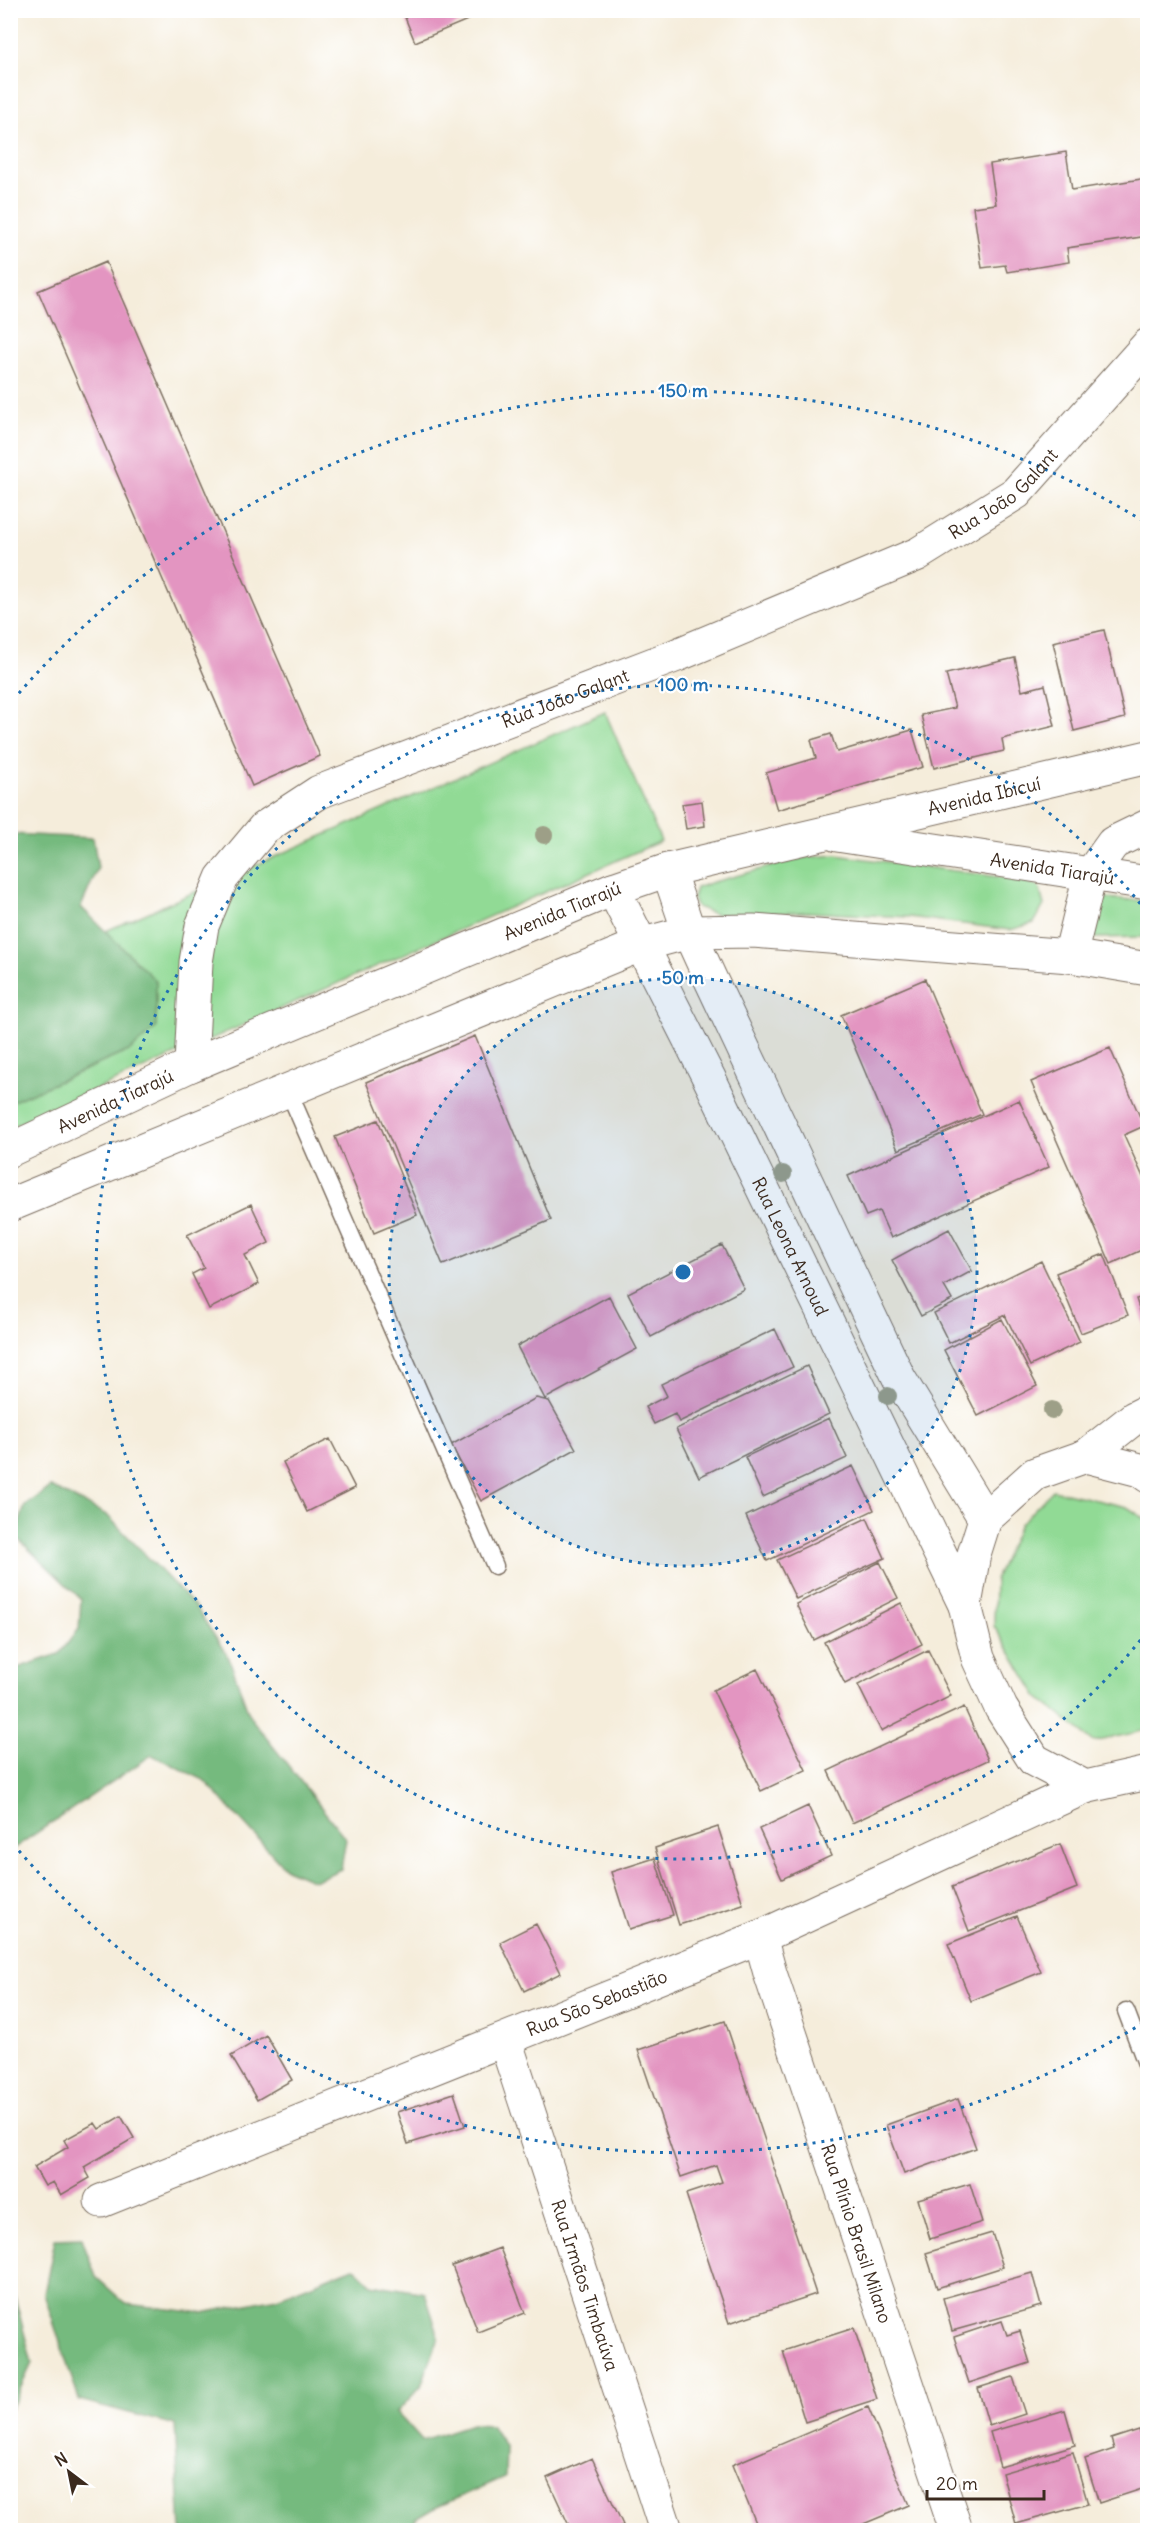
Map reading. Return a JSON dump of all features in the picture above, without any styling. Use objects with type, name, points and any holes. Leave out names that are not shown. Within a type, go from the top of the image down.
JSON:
[{"type":"street","name":"Rua João Galant","points":[[191,1065],[196,962],[202,926],[222,878],[264,828],[319,792],[676,655],[918,554],[1016,493],[1148,345]]},
{"type":"street","name":"Avenida Ibicuí","points":[[820,833],[1148,757]]},
{"type":"street","points":[[1070,956],[1090,875],[1113,843],[1148,826]]},
{"type":"street","name":"Avenida Tiarajú","points":[[10,1150],[191,1065],[614,889],[668,870],[820,833],[1148,883]]},
{"type":"street","points":[[668,870],[689,932],[899,1378],[985,1519]]},
{"type":"street","name":"Rua Leona Arnoud","points":[[614,889],[640,945],[714,1088],[965,1605]]},
{"type":"street","points":[[10,1205],[640,945],[689,932],[753,931],[1070,956],[1148,969]]},
{"type":"street","points":[[1085,1787],[1034,1760],[1001,1708],[978,1658],[965,1605],[974,1554],[985,1519],[1035,1474],[1086,1456],[1134,1418],[1148,1411]]},
{"type":"street","points":[[1086,1456],[1140,1470],[1148,1476]]},
{"type":"street","name":"Rua São Sebastião","points":[[101,2201],[760,1937],[1085,1787],[1148,1773]]},
{"type":"street","name":"Rua Plínio Brasil Milano","points":[[760,1937],[956,2530]]},
{"type":"street","name":"Rua Irmãos Timbaúva","points":[[505,2040],[666,2530]]},
{"type":"lane","points":[[288,1090],[495,1566]]},
{"type":"lane","points":[[1126,2011],[1148,2069]]},
{"type":"green space","points":[[605,712],[661,841],[11,1127],[10,973]]},
{"type":"green space","points":[[11,834],[93,838],[98,868],[81,907],[156,981],[156,1028],[131,1050],[11,1102]]},
{"type":"green space","points":[[836,855],[1022,880],[1039,887],[1044,905],[1034,923],[1010,930],[909,917],[807,912],[717,915],[697,907],[693,898],[696,888],[710,883],[802,858]]},
{"type":"green space","points":[[1104,898],[1147,901],[1147,937],[1094,938]]},
{"type":"green space","points":[[51,1487],[107,1515],[195,1606],[229,1658],[250,1717],[346,1839],[341,1869],[314,1881],[286,1869],[204,1780],[152,1755],[11,1850],[11,1670],[59,1654],[79,1629],[81,1599],[15,1536],[25,1506]]},
{"type":"green space","points":[[1053,1490],[1127,1507],[1147,1520],[1147,1730],[1094,1742],[1038,1697],[994,1626],[995,1579],[1020,1524]]},
{"type":"green space","points":[[82,2238],[96,2277],[126,2304],[203,2313],[277,2298],[354,2267],[372,2284],[425,2293],[439,2337],[421,2386],[397,2412],[422,2440],[472,2424],[491,2425],[506,2448],[505,2477],[435,2508],[416,2519],[412,2530],[181,2530],[175,2425],[79,2400],[44,2294],[55,2239]]},
{"type":"green space","points":[[11,2282],[32,2363],[10,2409]]},
{"type":"building","points":[[402,10],[489,10],[489,11],[415,42]]},
{"type":"building","points":[[1066,152],[1072,190],[1148,178],[1148,236],[1067,248],[1069,262],[1007,272],[1005,265],[982,268],[973,207],[996,204],[990,164]]},
{"type":"building","points":[[106,262],[320,756],[252,786],[38,291]]},
{"type":"building","points":[[1104,630],[1125,718],[1074,731],[1053,642]]},
{"type":"building","points":[[1148,654],[1148,674],[1147,674],[1142,655]]},
{"type":"building","points":[[1015,658],[1022,691],[1045,685],[1055,726],[1002,739],[1004,751],[934,768],[921,715],[955,708],[946,674]]},
{"type":"building","points":[[912,730],[923,767],[777,810],[766,773],[816,758],[811,740],[831,734],[837,752]]},
{"type":"building","points":[[702,801],[705,826],[686,829],[682,804]]},
{"type":"building","points":[[925,979],[982,1114],[898,1150],[841,1015]]},
{"type":"building","points":[[475,1036],[551,1220],[443,1265],[366,1082]]},
{"type":"building","points":[[1110,1048],[1144,1126],[1124,1135],[1148,1188],[1148,1247],[1111,1264],[1031,1082]]},
{"type":"building","points":[[1019,1100],[1049,1167],[891,1238],[879,1211],[866,1216],[848,1176]]},
{"type":"building","points":[[378,1120],[417,1215],[374,1233],[335,1137]]},
{"type":"building","points":[[251,1204],[269,1243],[245,1255],[259,1284],[209,1309],[192,1274],[204,1268],[187,1235]]},
{"type":"building","points":[[949,1229],[972,1271],[944,1286],[952,1300],[921,1316],[892,1260]]},
{"type":"building","points":[[722,1245],[744,1289],[651,1337],[628,1293]]},
{"type":"building","points":[[1104,1254],[1128,1315],[1081,1333],[1056,1273]]},
{"type":"building","points":[[1041,1261],[1080,1342],[1030,1366],[1005,1315],[949,1343],[934,1313]]},
{"type":"building","points":[[609,1296],[637,1349],[545,1399],[517,1346]]},
{"type":"building","points":[[1148,1296],[1148,1331],[1147,1332],[1136,1299]]},
{"type":"building","points":[[1002,1319],[1037,1386],[978,1416],[944,1350]]},
{"type":"building","points":[[775,1329],[793,1367],[679,1422],[675,1414],[654,1424],[645,1407],[667,1396],[661,1384]]},
{"type":"building","points":[[807,1366],[829,1414],[699,1477],[676,1429]]},
{"type":"building","points":[[536,1398],[549,1401],[576,1449],[481,1501],[451,1445]]},
{"type":"building","points":[[829,1418],[847,1458],[763,1497],[745,1457]]},
{"type":"building","points":[[330,1439],[355,1488],[307,1512],[283,1462]]},
{"type":"building","points":[[853,1466],[874,1510],[767,1561],[746,1516]]},
{"type":"building","points":[[867,1518],[885,1558],[796,1599],[777,1560]]},
{"type":"building","points":[[880,1562],[898,1598],[814,1640],[796,1604]]},
{"type":"building","points":[[901,1603],[922,1644],[845,1684],[824,1642]]},
{"type":"building","points":[[928,1650],[951,1696],[881,1731],[858,1685]]},
{"type":"building","points":[[757,1669],[806,1770],[761,1791],[713,1690]]},
{"type":"building","points":[[964,1707],[988,1760],[852,1823],[828,1771]]},
{"type":"building","points":[[808,1806],[831,1856],[782,1879],[759,1829]]},
{"type":"building","points":[[718,1827],[743,1904],[679,1925],[655,1848]]},
{"type":"building","points":[[1060,1844],[1077,1888],[969,1931],[952,1887]]},
{"type":"building","points":[[655,1858],[673,1915],[629,1929],[611,1872]]},
{"type":"building","points":[[1017,1916],[1041,1972],[971,2001],[948,1944]]},
{"type":"building","points":[[536,1924],[561,1973],[524,1991],[500,1942]]},
{"type":"building","points":[[725,2021],[816,2294],[729,2323],[686,2194],[722,2182],[716,2165],[681,2177],[638,2050]]},
{"type":"building","points":[[266,2035],[292,2080],[257,2100],[231,2056]]},
{"type":"building","points":[[454,2093],[465,2126],[408,2144],[397,2112]]},
{"type":"building","points":[[958,2099],[976,2148],[904,2174],[886,2125]]},
{"type":"building","points":[[121,2116],[134,2138],[84,2167],[90,2178],[61,2195],[53,2182],[45,2186],[34,2167],[68,2147],[64,2140],[95,2123],[99,2129]]},
{"type":"building","points":[[970,2184],[982,2222],[930,2239],[918,2199]]},
{"type":"building","points":[[992,2233],[1003,2267],[937,2288],[926,2253]]},
{"type":"building","points":[[500,2248],[525,2313],[478,2332],[452,2266]]},
{"type":"building","points":[[1032,2273],[1041,2306],[952,2331],[943,2298]]},
{"type":"building","points":[[1002,2321],[1007,2335],[1020,2331],[1030,2363],[969,2383],[954,2337]]},
{"type":"building","points":[[854,2328],[877,2399],[805,2422],[783,2351]]},
{"type":"building","points":[[1013,2377],[1025,2414],[989,2426],[978,2388]]},
{"type":"building","points":[[868,2407],[909,2505],[849,2530],[759,2530],[732,2465]]},
{"type":"building","points":[[1065,2410],[1075,2445],[1000,2467],[990,2432]]},
{"type":"building","points":[[1139,2430],[1148,2454],[1148,2487],[1099,2503],[1085,2459],[1114,2449],[1111,2439]]},
{"type":"building","points":[[1073,2452],[1088,2504],[1016,2524],[1002,2473]]},
{"type":"building","points":[[592,2458],[623,2525],[611,2530],[571,2530],[547,2478]]}]
